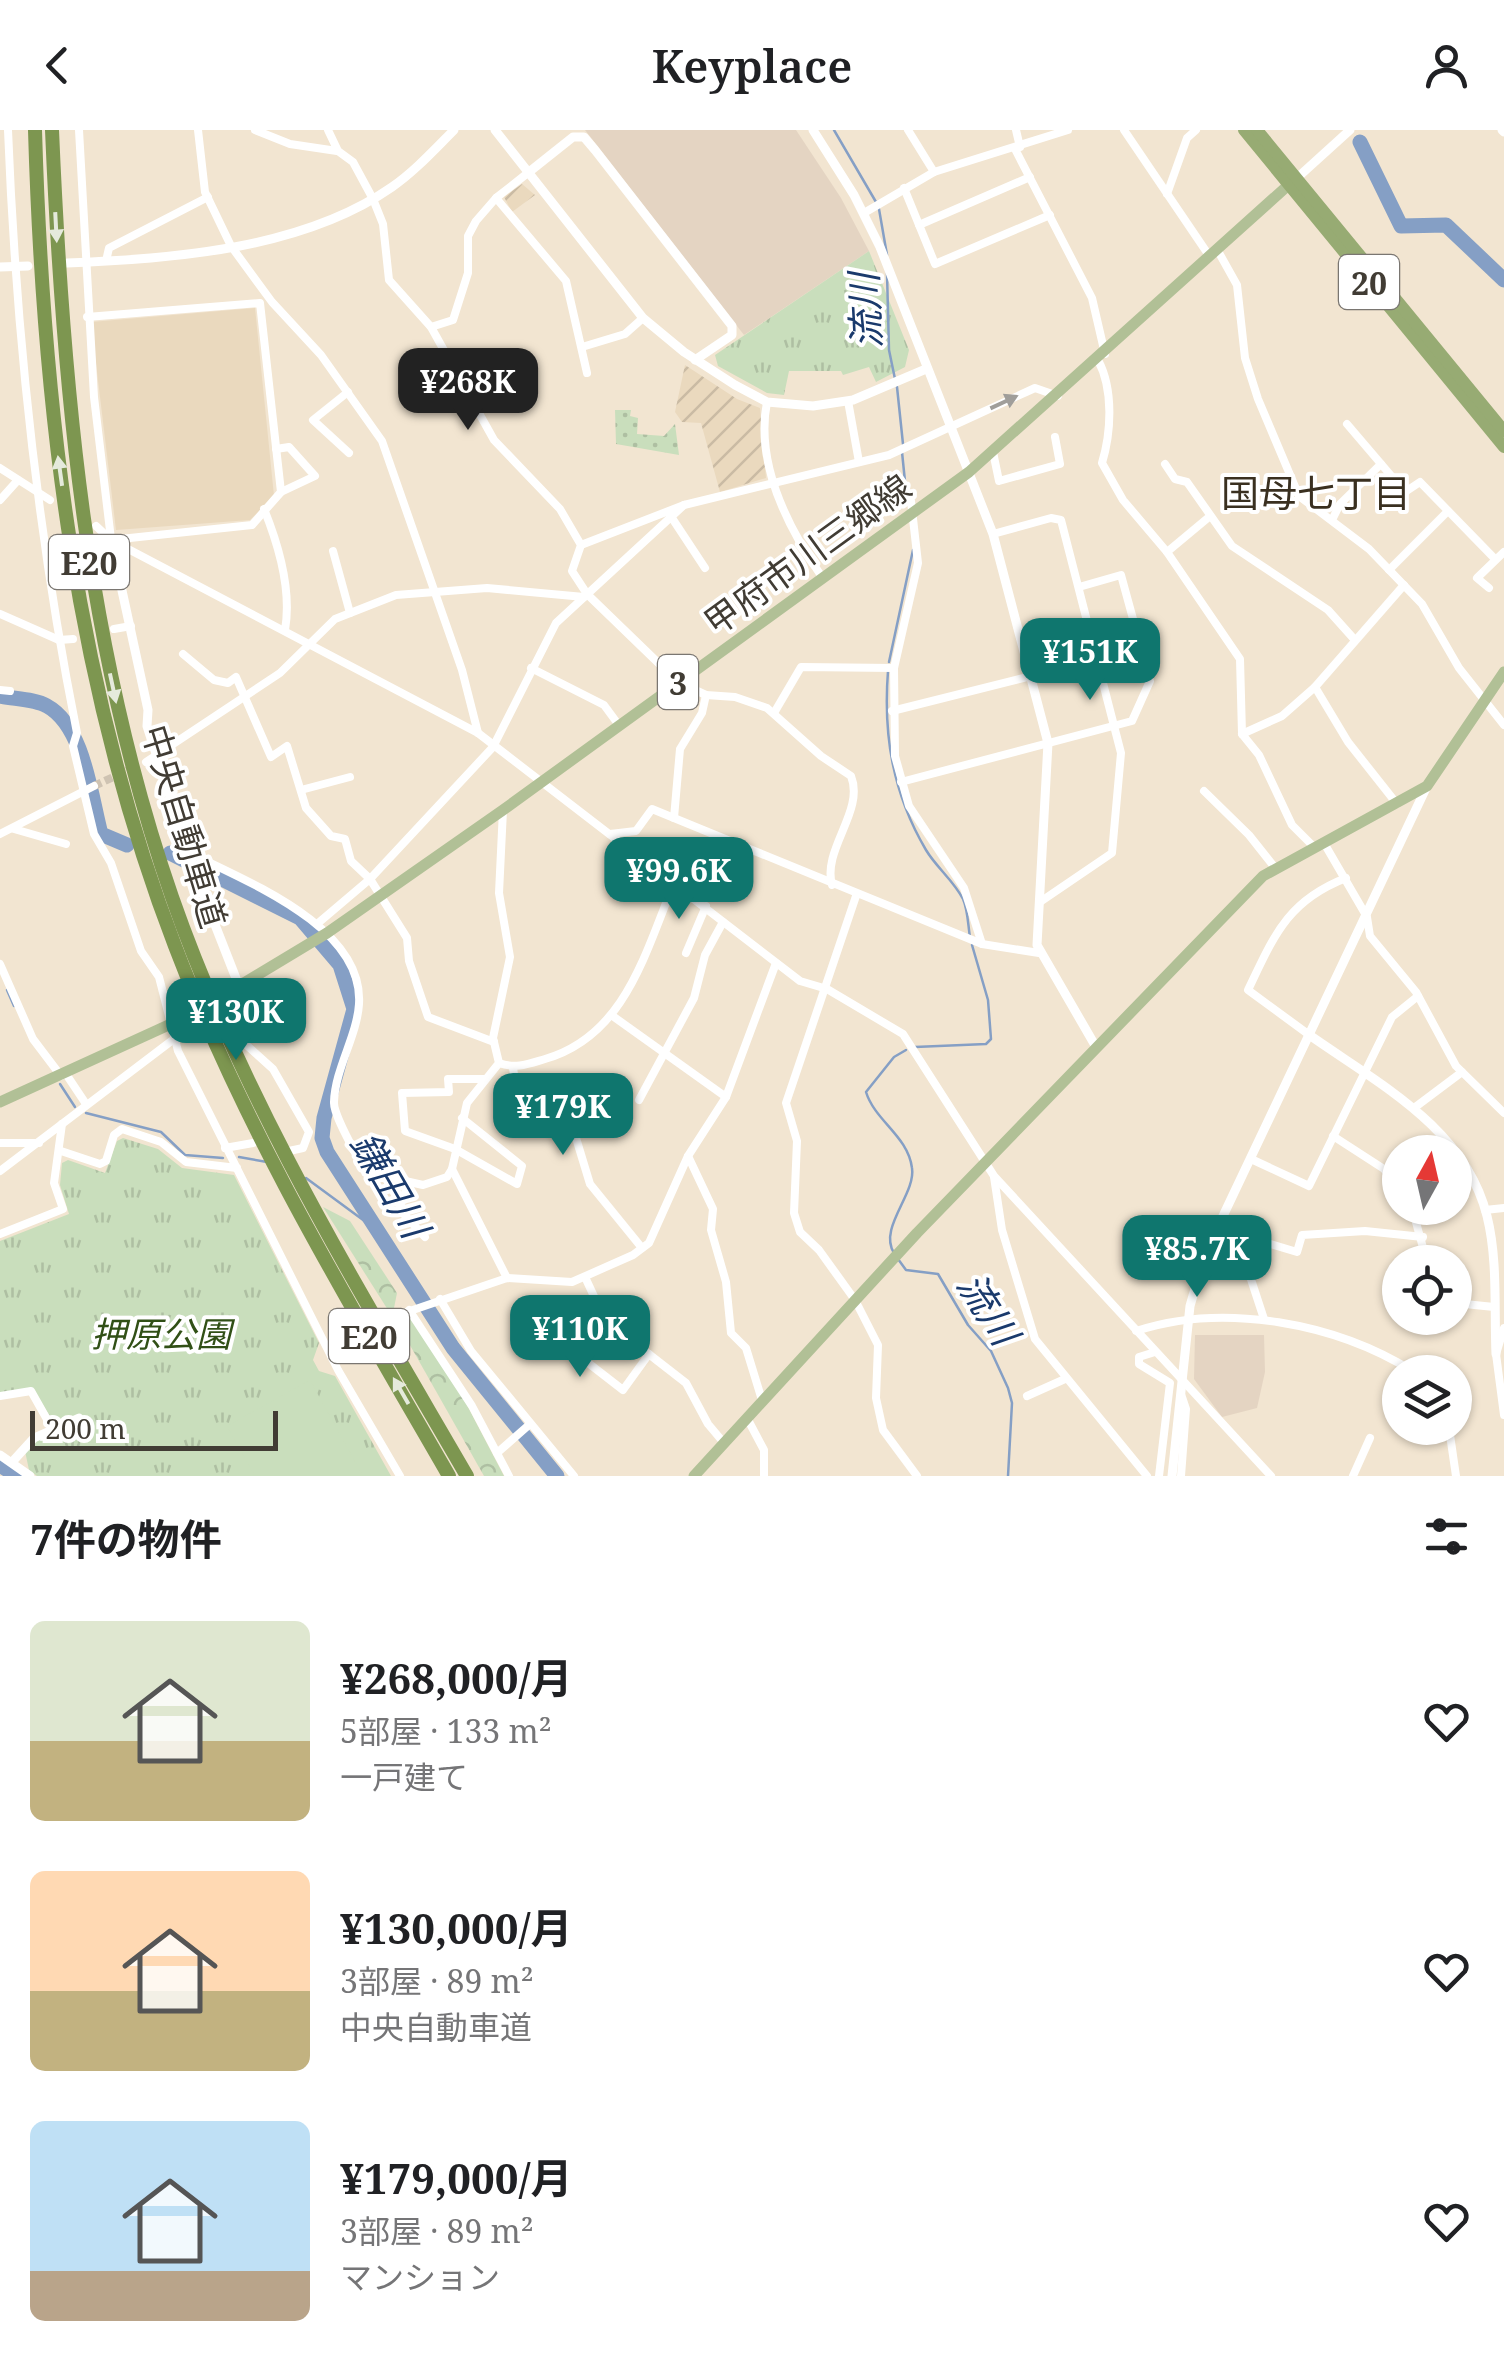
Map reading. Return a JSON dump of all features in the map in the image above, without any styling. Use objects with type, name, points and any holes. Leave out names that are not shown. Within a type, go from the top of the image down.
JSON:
[{"type":"highway","name":"中央自動車道","points":[[35,130],[46,362],[78,587],[117,765],[185,971],[258,1146],[297,1197],[467,1476]]},
{"type":"highway","name":"中央自動車道","points":[[52,130],[64,362],[104,644],[148,824],[233,1048],[286,1152],[297,1197],[450,1476]]},
{"type":"highway","name":"20","points":[[1244,130],[1501,428],[1504,447]]},
{"type":"highway","name":"20","points":[[1257,130],[1292,182]]},
{"type":"highway","points":[[1422,338],[1458,361],[1501,428]]},
{"type":"highway","points":[[1422,338],[1437,377],[1504,458]]},
{"type":"main road","name":"甲府市川三郷線","points":[[0,1102],[173,1023],[239,986],[322,929],[383,895],[504,810],[822,577],[912,506],[969,472],[1102,357],[1292,182]]},
{"type":"main road","points":[[694,1476],[896,1256],[1220,918],[1276,869],[1428,786],[1483,698],[1504,672]]},
{"type":"street","points":[[8,130],[14,267],[36,492],[77,733],[73,746],[94,834],[111,863],[142,951],[159,978],[174,1038],[225,1148],[332,1358],[400,1476]]},
{"type":"street","points":[[79,130],[83,263],[111,540],[148,710],[147,726],[194,871],[239,986],[243,1002],[226,1012],[225,1018],[238,1042],[273,1069],[308,1132],[303,1148],[286,1152]]},
{"type":"street","points":[[198,130],[208,196],[231,246],[382,440],[432,593],[462,670],[478,733]]},
{"type":"street","points":[[255,130],[290,144],[338,151],[353,162],[383,224],[389,280],[431,327],[494,440],[560,508],[581,545],[572,571],[585,596],[678,682],[706,694],[735,697],[774,713],[821,756],[843,768],[854,783],[830,870],[832,885]]},
{"type":"street","points":[[328,130],[338,151]]},
{"type":"street","points":[[67,263],[231,246],[320,223],[373,199],[413,170],[454,130]]},
{"type":"street","points":[[494,130],[643,318],[695,360],[767,402],[813,406],[848,401],[926,369]]},
{"type":"street","points":[[812,130],[864,213],[993,534],[1048,743],[1039,953],[1096,1047]]},
{"type":"street","points":[[908,130],[934,172]]},
{"type":"street","points":[[1016,130],[1018,148],[1030,178],[1092,298],[1109,395],[1109,446],[1102,463],[1123,500],[1167,552],[1240,659],[1242,734],[1259,755],[1292,825],[1320,845],[1346,878],[1367,917],[1370,936],[1418,996],[1462,1072],[1504,1112]]},
{"type":"street","points":[[864,213],[934,172],[1068,130]]},
{"type":"street","points":[[1124,130],[1237,285],[1245,358],[1275,446],[1299,496],[1332,520],[1422,604],[1459,668],[1504,725]]},
{"type":"street","points":[[1167,194],[1187,138],[1196,130]]},
{"type":"street","points":[[1292,182],[1350,130]]},
{"type":"street","points":[[431,327],[454,320],[468,273],[468,236],[480,214],[573,138],[584,138],[732,326],[732,336],[695,360]]},
{"type":"street","points":[[920,225],[1030,178]]},
{"type":"street","points":[[904,188],[934,264],[1050,215]]},
{"type":"street","points":[[106,261],[108,248],[208,196]]},
{"type":"street","points":[[496,198],[566,281],[587,374]]},
{"type":"street","points":[[0,268],[28,266]]},
{"type":"street","points":[[88,317],[260,303],[281,492]]},
{"type":"street","points":[[582,347],[625,334],[643,318]]},
{"type":"street","points":[[581,545],[684,505],[889,455],[1035,388],[1058,396]]},
{"type":"street","points":[[348,392],[312,420],[348,453]]},
{"type":"street","points":[[848,401],[859,462]]},
{"type":"street","points":[[767,402],[763,434],[785,518],[822,577]]},
{"type":"street","points":[[1347,424],[1405,492],[1420,482],[1494,559]]},
{"type":"street","points":[[993,452],[998,481],[1060,464],[1055,437]]},
{"type":"street","points":[[111,540],[252,524],[281,492],[315,476],[290,448],[276,448]]},
{"type":"street","points":[[1165,464],[1174,479],[1187,482],[1232,546],[1328,610],[1354,639]]},
{"type":"street","points":[[1332,520],[1340,504],[1382,464]]},
{"type":"street","points":[[0,468],[50,500]]},
{"type":"street","points":[[0,500],[18,480]]},
{"type":"street","points":[[322,929],[493,747],[556,623],[684,505]]},
{"type":"street","points":[[912,506],[918,563],[894,668],[892,711],[902,782],[918,824],[964,888],[979,943]]},
{"type":"street","points":[[264,509],[278,545],[288,614],[286,630]]},
{"type":"street","points":[[1388,570],[1448,511]]},
{"type":"street","points":[[1167,552],[1209,516]]},
{"type":"street","points":[[672,518],[705,568]]},
{"type":"street","points":[[993,534],[1051,518],[1061,520],[1121,754],[1115,848],[1040,902]]},
{"type":"street","points":[[96,526],[111,540],[478,733],[800,981],[827,989],[903,1034],[994,1176],[1271,1476]]},
{"type":"street","points":[[333,551],[350,613]]},
{"type":"street","points":[[1489,588],[1477,578],[1504,552]]},
{"type":"street","points":[[902,782],[1132,721],[1150,681],[1121,575],[1079,586]]},
{"type":"street","points":[[1242,734],[1282,716],[1315,687],[1404,586]]},
{"type":"street","points":[[146,762],[280,673],[335,619],[396,595],[487,588],[585,596]]},
{"type":"street","points":[[0,614],[59,640],[73,639]]},
{"type":"street","points":[[114,630],[130,626]]},
{"type":"street","points":[[183,654],[214,680],[228,684],[236,677],[271,757],[287,746],[306,808],[331,836],[345,839],[351,861],[383,895],[407,938],[409,961],[428,1017],[494,1042]]},
{"type":"street","points":[[774,713],[801,667],[894,668]]},
{"type":"street","points":[[531,668],[604,705],[618,724]]},
{"type":"street","points":[[892,711],[1031,676]]},
{"type":"street","points":[[1315,687],[1348,742],[1397,804]]},
{"type":"street","points":[[0,690],[10,691]]},
{"type":"street","points":[[674,818],[680,749],[702,712],[706,694]]},
{"type":"street","points":[[301,790],[350,777]]},
{"type":"street","points":[[0,834],[94,786]]},
{"type":"street","points":[[1172,1476],[1188,1319],[1215,1231],[1428,786]]},
{"type":"street","points":[[1204,791],[1231,814],[1276,869]]},
{"type":"street","points":[[500,1063],[494,1042],[510,957],[499,893],[504,810]]},
{"type":"street","points":[[610,834],[636,830],[650,810],[979,943],[1039,953]]},
{"type":"street","points":[[14,829],[66,844]]},
{"type":"street","points":[[188,852],[322,929],[350,966],[359,1004],[333,1104],[365,1172],[409,1182],[433,1183],[447,1177],[467,1103],[500,1063]]},
{"type":"street","points":[[1346,878],[1314,890],[1279,926],[1248,990],[1414,1108],[1456,1151],[1485,1210],[1492,1247],[1496,1354],[1504,1415]]},
{"type":"street","points":[[500,1063],[513,1068],[572,1051],[614,1017],[674,884]]},
{"type":"street","points":[[856,896],[786,1103],[797,1140],[794,1212],[800,1232],[820,1250],[855,1300],[878,1345],[876,1398],[884,1430],[917,1476]]},
{"type":"street","points":[[686,953],[706,906]]},
{"type":"street","points":[[640,1100],[694,998],[705,955],[723,922]]},
{"type":"street","points":[[509,1476],[461,1388],[408,1311],[507,1278],[572,1282],[642,1248],[664,1213],[688,1156],[726,1097],[776,963]]},
{"type":"street","points":[[0,964],[34,1038],[86,1104]]},
{"type":"street","points":[[1250,1158],[1309,1186],[1392,1016],[1418,996]]},
{"type":"street","points":[[614,1017],[726,1097]]},
{"type":"street","points":[[0,1171],[174,1038]]},
{"type":"street","points":[[513,1068],[518,1099],[576,1138],[590,1184],[642,1248]]},
{"type":"street","points":[[1414,1108],[1462,1072]]},
{"type":"street","points":[[462,1118],[522,1166],[517,1184],[456,1149],[404,1131],[402,1092],[449,1092],[448,1079],[486,1080]]},
{"type":"street","points":[[0,1234],[62,1209],[54,1183],[62,1124]]},
{"type":"street","points":[[60,1151],[100,1164],[106,1161],[114,1135],[122,1129],[161,1142],[186,1162],[238,1168]]},
{"type":"street","points":[[1333,1136],[1382,1168]]},
{"type":"street","points":[[0,1144],[39,1144]]},
{"type":"street","points":[[225,1148],[258,1146]]},
{"type":"street","points":[[688,1156],[713,1209],[712,1230],[726,1282],[731,1333],[746,1348],[762,1400]]},
{"type":"street","points":[[452,1169],[507,1278]]},
{"type":"street","points":[[994,1176],[1002,1230],[1028,1324],[1065,1379],[1140,1475]]},
{"type":"street","points":[[409,1182],[399,1210],[425,1237]]},
{"type":"street","points":[[1485,1210],[1504,1208]]},
{"type":"street","points":[[1418,1225],[1424,1245]]},
{"type":"street","points":[[1215,1231],[1244,1258],[1264,1319]]},
{"type":"street","points":[[1244,1258],[1257,1240],[1297,1252],[1302,1235],[1365,1232],[1423,1237]]},
{"type":"street","points":[[586,1276],[606,1320],[686,1383],[708,1424],[724,1443]]},
{"type":"street","points":[[438,1300],[470,1351],[574,1476]]},
{"type":"street","points":[[1472,1305],[1494,1307]]},
{"type":"street","points":[[600,1308],[566,1345],[623,1390],[649,1354]]},
{"type":"street","points":[[1136,1330],[1188,1319],[1264,1319],[1332,1337],[1382,1358]]},
{"type":"street","points":[[1496,1354],[1504,1328]]},
{"type":"street","points":[[332,1358],[348,1350]]},
{"type":"street","points":[[1156,1352],[1139,1357],[1139,1364],[1170,1383],[1159,1476]]},
{"type":"street","points":[[1028,1396],[1065,1379]]},
{"type":"street","points":[[1180,1390],[1186,1410],[1180,1476]]},
{"type":"street","points":[[0,1396],[31,1391],[53,1430]]},
{"type":"street","points":[[13,1461],[24,1446],[79,1418]]},
{"type":"street","points":[[747,1418],[764,1450],[764,1476]]},
{"type":"street","points":[[497,1454],[530,1424]]},
{"type":"street","points":[[1353,1476],[1370,1438]]},
{"type":"street","points":[[1451,1445],[1456,1476]]},
{"type":"street","points":[[0,1455],[30,1476]]},
{"type":"shaded area","points":[[585,130],[796,130],[841,198],[869,251],[744,335]]},
{"type":"shaded area","points":[[522,184],[535,195],[512,212],[504,197]]},
{"type":"shaded area","points":[[255,308],[274,496],[250,520],[116,530],[91,322]]},
{"type":"shaded area","points":[[685,365],[737,399],[760,408],[766,478],[720,492],[701,423],[682,422],[675,412]]},
{"type":"shaded area","points":[[1195,1335],[1264,1335],[1265,1372],[1257,1408],[1222,1417],[1194,1379]]},
{"type":"green space","points":[[869,251],[909,350],[905,367],[876,382],[869,367],[843,375],[841,371],[789,371],[784,395],[767,393],[718,366],[715,355]]},
{"type":"green space","points":[[615,410],[631,410],[630,416],[638,418],[637,434],[664,436],[675,424],[679,455],[616,444]]},
{"type":"green space","name":"押原公園","points":[[123,1138],[158,1149],[182,1168],[234,1175],[319,1343],[313,1360],[319,1371],[335,1376],[391,1476],[37,1476],[29,1470],[25,1451],[32,1442],[59,1431],[33,1389],[0,1394],[0,1241],[69,1214],[60,1185],[62,1163],[68,1160],[105,1173],[117,1141]]},
{"type":"green space","points":[[323,1207],[350,1221],[397,1293],[394,1308],[388,1310]]},
{"type":"green space","points":[[411,1319],[457,1386],[504,1476],[484,1476],[398,1324]]},
{"type":"green space","points":[[310,1380],[363,1476],[255,1476],[227,1426]]},
{"type":"waterway","name":"流川","points":[[834,130],[876,202]]},
{"type":"waterway","points":[[1360,142],[1401,226],[1446,225],[1504,280]]},
{"type":"waterway","name":"流川","points":[[879,209],[887,255]]},
{"type":"waterway","name":"流川","points":[[887,273],[889,350],[895,379]]},
{"type":"waterway","name":"流川","points":[[897,387],[903,444]]},
{"type":"waterway","name":"流川","points":[[902,452],[907,501]]},
{"type":"waterway","name":"流川","points":[[889,662],[913,550]]},
{"type":"waterway","name":"流川","points":[[888,671],[887,719],[898,786],[926,850],[963,899],[970,937]]},
{"type":"waterway","name":"鎌田川","points":[[0,696],[42,704],[60,716],[78,746],[101,834],[127,845]]},
{"type":"waterway","name":"鎌田川","points":[[170,853],[300,918],[340,965],[354,1009],[324,1118],[322,1138],[327,1152],[453,1348],[557,1476]]},
{"type":"waterway","name":"流川","points":[[915,1047],[986,1044],[991,1039],[988,1000],[972,945]]},
{"type":"waterway","points":[[7,990],[14,1006]]},
{"type":"waterway","name":"流川","points":[[894,1253],[891,1233],[909,1189],[912,1168],[904,1147],[876,1112],[866,1092],[894,1057],[906,1050]]},
{"type":"waterway","points":[[60,1084],[75,1107]]},
{"type":"waterway","points":[[86,1113],[161,1132],[185,1155],[223,1158]]},
{"type":"waterway","points":[[239,1157],[267,1162]]},
{"type":"waterway","points":[[306,1178],[374,1228]]},
{"type":"waterway","name":"流川","points":[[898,1259],[906,1270],[938,1274],[968,1325],[991,1351],[1012,1403],[1008,1476]]},
{"type":"waterway","points":[[0,1465],[17,1476]]},
{"type":"tunnel","points":[[94,786],[135,767]]},
{"type":"tunnel","points":[[380,1328],[401,1314]]},
{"type":"district","name":"国母七丁目","points":[[1316,492]]}]
